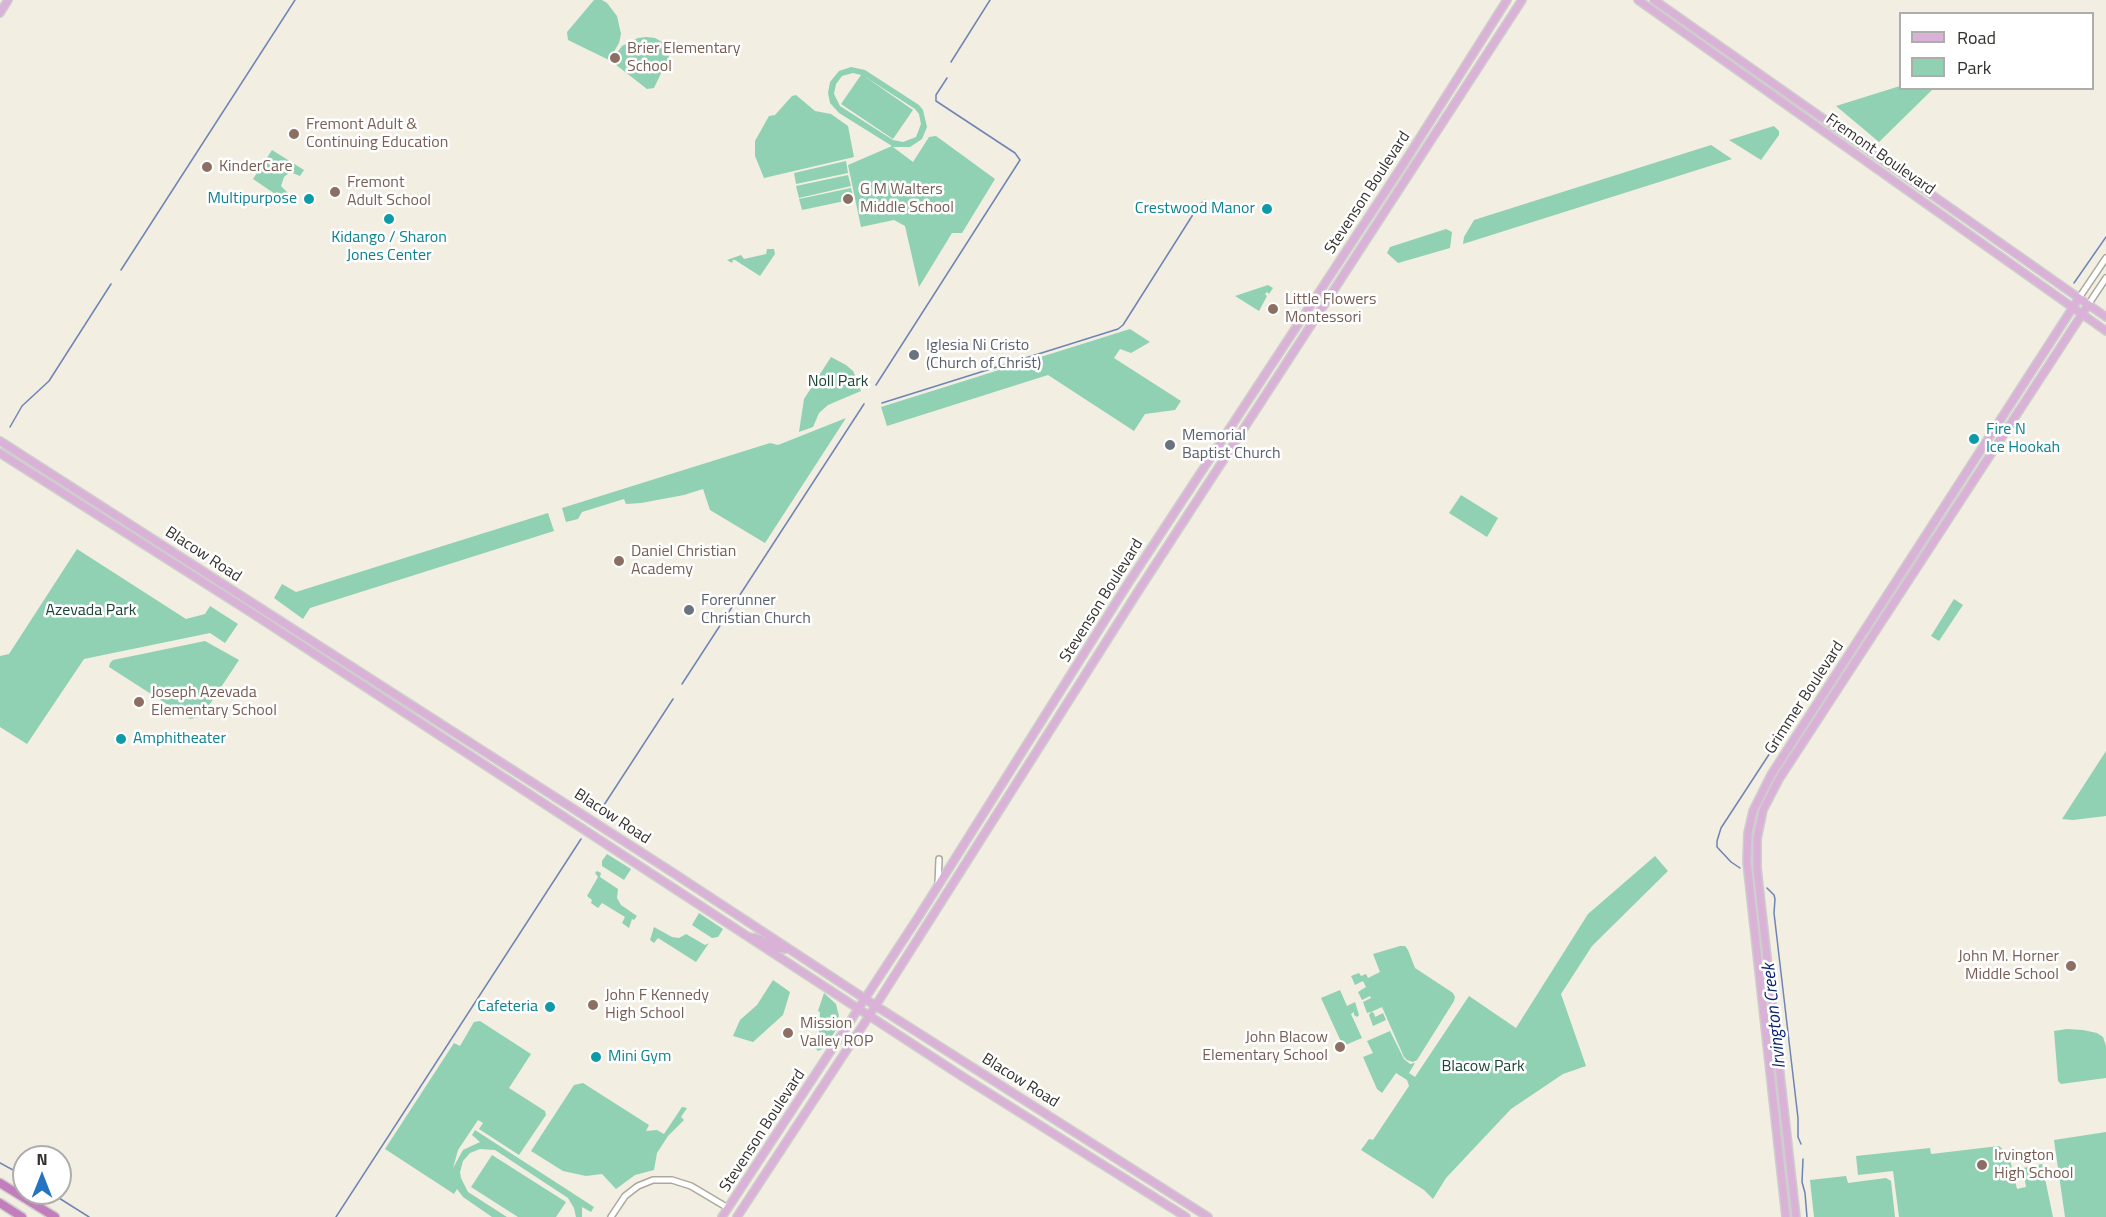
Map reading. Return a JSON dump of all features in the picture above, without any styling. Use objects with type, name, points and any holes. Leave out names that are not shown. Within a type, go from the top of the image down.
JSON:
[{"type":"highway","points":[[0,1183],[55,1217]]},
{"type":"highway","points":[[0,1203],[22,1217]]},
{"type":"main road","points":[[0,13],[8,0]]},
{"type":"main road","name":"Stevenson Boulevard","points":[[722,1217],[865,999],[1127,585],[1369,217],[1508,0]]},
{"type":"main road","name":"Stevenson Boulevard","points":[[736,1217],[876,1006],[1147,578],[1522,0]]},
{"type":"main road","name":"Fremont Boulevard","points":[[1638,0],[2106,331]]},
{"type":"main road","name":"Fremont Boulevard","points":[[1654,0],[2106,318]]},
{"type":"main road","points":[[1721,57],[1726,50]]},
{"type":"main road","name":"Grimmer Boulevard","points":[[1786,1217],[1747,862],[1748,834],[1753,811],[1771,775],[2079,298]]},
{"type":"main road","name":"Grimmer Boulevard","points":[[1797,1217],[1757,868],[1757,839],[1761,816],[1779,779],[2088,305]]},
{"type":"main road","name":"Blacow Road","points":[[0,441],[636,849],[865,999],[1208,1217]]},
{"type":"main road","name":"Blacow Road","points":[[0,453],[255,615],[858,1009],[1186,1217]]},
{"type":"main road","points":[[745,936],[760,939],[776,948],[789,949]]},
{"type":"street","name":"Grimmer Boulevard","points":[[2079,298],[2106,258]]},
{"type":"street","name":"Grimmer Boulevard","points":[[2088,305],[2106,278]]},
{"type":"street","points":[[938,884],[939,859]]},
{"type":"street","points":[[611,1217],[625,1196],[638,1186],[653,1180],[672,1180],[692,1186],[728,1208]]},
{"type":"green space","points":[[594,0],[607,3],[617,16],[621,34],[619,43],[609,60],[568,40],[567,32]]},
{"type":"green space","points":[[638,38],[655,38],[673,48],[654,88],[647,89],[611,61],[622,46]]},
{"type":"green space","points":[[851,67],[865,70],[919,105],[923,110],[927,127],[922,139],[910,147],[893,147],[913,162],[929,137],[936,136],[995,179],[962,233],[952,233],[919,287],[905,226],[894,220],[861,227],[848,165],[892,146],[839,113],[830,103],[828,93],[830,82],[839,71]],"holes":[[[853,73],[861,75],[841,104],[893,139],[913,110],[864,76],[915,109],[919,114],[921,124],[916,137],[903,142],[893,140],[840,106],[834,94],[836,84],[842,76]]]},
{"type":"green space","points":[[1899,86],[1899,90],[1932,90],[1879,142],[1836,106]]},
{"type":"green space","points":[[796,95],[815,111],[831,114],[848,126],[854,157],[764,178],[755,156],[755,141],[769,116],[775,115],[792,96]]},
{"type":"green space","points":[[1774,126],[1779,131],[1779,135],[1761,160],[1729,140]]},
{"type":"green space","points":[[1711,145],[1732,159],[1463,244],[1464,237],[1474,220]]},
{"type":"green space","points":[[272,150],[304,170],[300,176],[290,172],[284,177],[281,186],[288,193],[284,200],[253,179]]},
{"type":"green space","points":[[846,161],[848,173],[796,184],[794,173]]},
{"type":"green space","points":[[848,175],[851,186],[799,198],[796,186]]},
{"type":"green space","points":[[851,188],[854,199],[802,210],[799,199]]},
{"type":"green space","points":[[1446,229],[1452,232],[1450,248],[1398,263],[1387,253],[1390,247]]},
{"type":"green space","points":[[767,249],[774,249],[775,254],[760,276],[735,260],[732,263],[727,260],[741,255],[744,259],[766,254]]},
{"type":"green space","points":[[1268,285],[1273,288],[1269,294],[1267,292],[1265,294],[1267,296],[1259,311],[1235,296]]},
{"type":"green space","points":[[1130,329],[1150,342],[1131,353],[1120,349],[1114,358],[1181,401],[1175,410],[1145,414],[1134,431],[1048,375],[887,426],[881,407]]},
{"type":"green space","name":"Noll Park","points":[[831,357],[853,371],[861,391],[828,405],[819,413],[813,427],[799,432],[804,399]]},
{"type":"green space","points":[[846,418],[765,543],[710,510],[703,489],[641,503],[626,504],[624,499],[582,512],[578,519],[566,522],[562,508],[770,443],[778,445]]},
{"type":"green space","points":[[1461,495],[1498,518],[1487,537],[1449,513]]},
{"type":"green space","points":[[548,513],[554,531],[310,608],[303,619],[274,598],[282,584],[296,592]]},
{"type":"green space","name":"Azevada Park","points":[[77,549],[186,619],[205,614],[210,606],[238,624],[225,643],[210,633],[84,659],[27,744],[0,727],[0,656],[9,654]]},
{"type":"green space","points":[[1954,599],[1963,605],[1939,641],[1931,636]]},
{"type":"green space","points":[[205,641],[239,660],[202,716],[190,719],[109,667],[113,660]]},
{"type":"green space","points":[[2106,751],[2106,816],[2062,819]]},
{"type":"green space","points":[[607,854],[631,869],[624,880],[602,866],[602,861]]},
{"type":"green space","name":"Blacow Park","points":[[1655,856],[1668,871],[1592,946],[1561,994],[1586,1066],[1563,1074],[1511,1109],[1446,1178],[1433,1199],[1424,1190],[1361,1150],[1369,1139],[1373,1140],[1409,1086],[1407,1080],[1396,1073],[1382,1093],[1377,1089],[1363,1057],[1373,1053],[1367,1041],[1390,1031],[1404,1059],[1410,1064],[1415,1063],[1409,1073],[1415,1077],[1469,996],[1516,1028],[1588,914]]},
{"type":"green space","points":[[597,871],[601,873],[600,877],[618,889],[617,898],[621,905],[637,916],[634,920],[632,919],[629,928],[622,923],[625,917],[602,903],[598,908],[587,896],[598,877],[595,873]]},
{"type":"green space","points":[[699,913],[723,929],[718,937],[712,938],[692,925]]},
{"type":"green space","points":[[654,927],[672,937],[679,938],[686,934],[705,945],[709,943],[696,962],[658,938],[654,943],[650,940]]},
{"type":"green space","points":[[1400,946],[1405,946],[1408,950],[1415,968],[1453,993],[1455,997],[1417,1060],[1413,1062],[1404,1057],[1382,1007],[1367,1013],[1363,1002],[1371,998],[1370,996],[1362,1000],[1358,992],[1366,987],[1363,981],[1355,985],[1351,976],[1359,973],[1361,976],[1366,974],[1368,978],[1380,972],[1373,954]]},
{"type":"green space","points":[[773,980],[790,992],[783,1015],[753,1042],[733,1036],[740,1020],[757,1005]]},
{"type":"green space","points":[[1340,990],[1347,1006],[1355,1002],[1359,1015],[1357,1017],[1354,1012],[1351,1014],[1362,1038],[1343,1046],[1321,998]]},
{"type":"green space","points":[[824,993],[836,1004],[839,1016],[834,1028],[836,1030],[824,1048],[818,1051],[812,1044],[819,1033],[820,1012],[818,1011]]},
{"type":"green space","points":[[1371,1012],[1375,1017],[1383,1013],[1386,1020],[1373,1026],[1369,1015]]},
{"type":"green space","points":[[480,1021],[531,1054],[509,1088],[545,1111],[546,1115],[519,1155],[479,1129],[483,1123],[478,1120],[458,1150],[453,1168],[463,1150],[480,1142],[472,1135],[475,1130],[594,1207],[591,1212],[582,1207],[582,1217],[576,1217],[568,1198],[495,1150],[480,1149],[470,1153],[463,1161],[461,1178],[468,1192],[507,1217],[492,1217],[463,1197],[457,1189],[454,1194],[385,1149],[454,1043],[460,1046],[474,1022]]},
{"type":"green space","points":[[2067,1029],[2097,1033],[2103,1037],[2106,1046],[2106,1078],[2061,1084],[2058,1081],[2054,1031]]},
{"type":"green space","points":[[583,1083],[649,1125],[646,1131],[657,1130],[664,1134],[682,1107],[687,1108],[681,1117],[684,1120],[668,1136],[657,1153],[654,1170],[635,1175],[616,1189],[602,1174],[586,1176],[563,1171],[531,1151],[574,1085]]},
{"type":"green space","points":[[2106,1132],[2106,1217],[2065,1217],[2054,1140]]},
{"type":"green space","points":[[1999,1146],[2009,1155],[2017,1189],[2026,1187],[2023,1168],[2042,1164],[2053,1217],[1899,1217],[1893,1171],[1858,1175],[1856,1156],[1930,1148],[1931,1154]]},
{"type":"green space","points":[[492,1155],[566,1202],[556,1217],[518,1217],[471,1187]]},
{"type":"green space","points":[[1846,1176],[1848,1183],[1886,1178],[1891,1181],[1895,1217],[1814,1217],[1810,1180]]},
{"type":"waterway","points":[[121,270],[295,0]]},
{"type":"waterway","points":[[951,62],[990,0]]},
{"type":"waterway","points":[[876,385],[1020,160],[1015,153],[936,101],[936,95],[947,78]]},
{"type":"waterway","points":[[882,403],[1118,329],[1123,325],[1199,205],[1205,200]]},
{"type":"waterway","name":"Irvington Creek","points":[[2074,283],[2106,237]]},
{"type":"waterway","points":[[10,427],[22,406],[49,381],[111,284]]},
{"type":"waterway","points":[[682,684],[864,404]]},
{"type":"waterway","points":[[604,805],[673,699]]},
{"type":"waterway","name":"Irvington Creek","points":[[1740,868],[1717,847],[1721,828],[1800,707]]},
{"type":"waterway","points":[[336,1217],[581,839]]},
{"type":"waterway","name":"Irvington Creek","points":[[1767,888],[1775,899],[1774,913],[1798,1118],[1798,1137],[1801,1144]]},
{"type":"waterway","name":"Irvington Creek","points":[[1803,1159],[1802,1182],[1807,1217]]},
{"type":"waterway","points":[[0,1163],[12,1170]]},
{"type":"waterway","points":[[70,1205],[89,1217]]},
{"type":"place","name":"Brier Elementary School","points":[[615,58]]},
{"type":"place","name":"Fremont Adult & Continuing Education","points":[[294,134]]},
{"type":"place","name":"KinderCare","points":[[207,167]]},
{"type":"place","name":"Fremont Adult School","points":[[335,192]]},
{"type":"place","name":"Multipurpose","points":[[309,199]]},
{"type":"place","name":"G M Walters Middle School","points":[[848,199]]},
{"type":"place","name":"Crestwood Manor","points":[[1267,209]]},
{"type":"place","name":"Kidango / Sharon Jones Center","points":[[389,219]]},
{"type":"place","name":"Little Flowers Montessori","points":[[1273,309]]},
{"type":"place","name":"Iglesia Ni Cristo (Church of Christ)","points":[[914,355]]},
{"type":"place","name":"Fire N Ice Hookah","points":[[1974,439]]},
{"type":"place","name":"Memorial Baptist Church","points":[[1170,445]]},
{"type":"place","name":"Daniel Christian Academy","points":[[619,561]]},
{"type":"place","name":"Forerunner Christian Church","points":[[689,610]]},
{"type":"place","name":"Joseph Azevada Elementary School","points":[[139,702]]},
{"type":"place","name":"Amphitheater","points":[[121,739]]},
{"type":"place","name":"John M. Horner Middle School","points":[[2071,966]]},
{"type":"place","name":"John F Kennedy High School","points":[[593,1005]]},
{"type":"place","name":"Cafeteria","points":[[550,1007]]},
{"type":"place","name":"Mission Valley ROP","points":[[788,1033]]},
{"type":"place","name":"John Blacow Elementary School","points":[[1340,1047]]},
{"type":"place","name":"Mini Gym","points":[[596,1057]]},
{"type":"place","name":"Irvington High School","points":[[1982,1165]]}]
